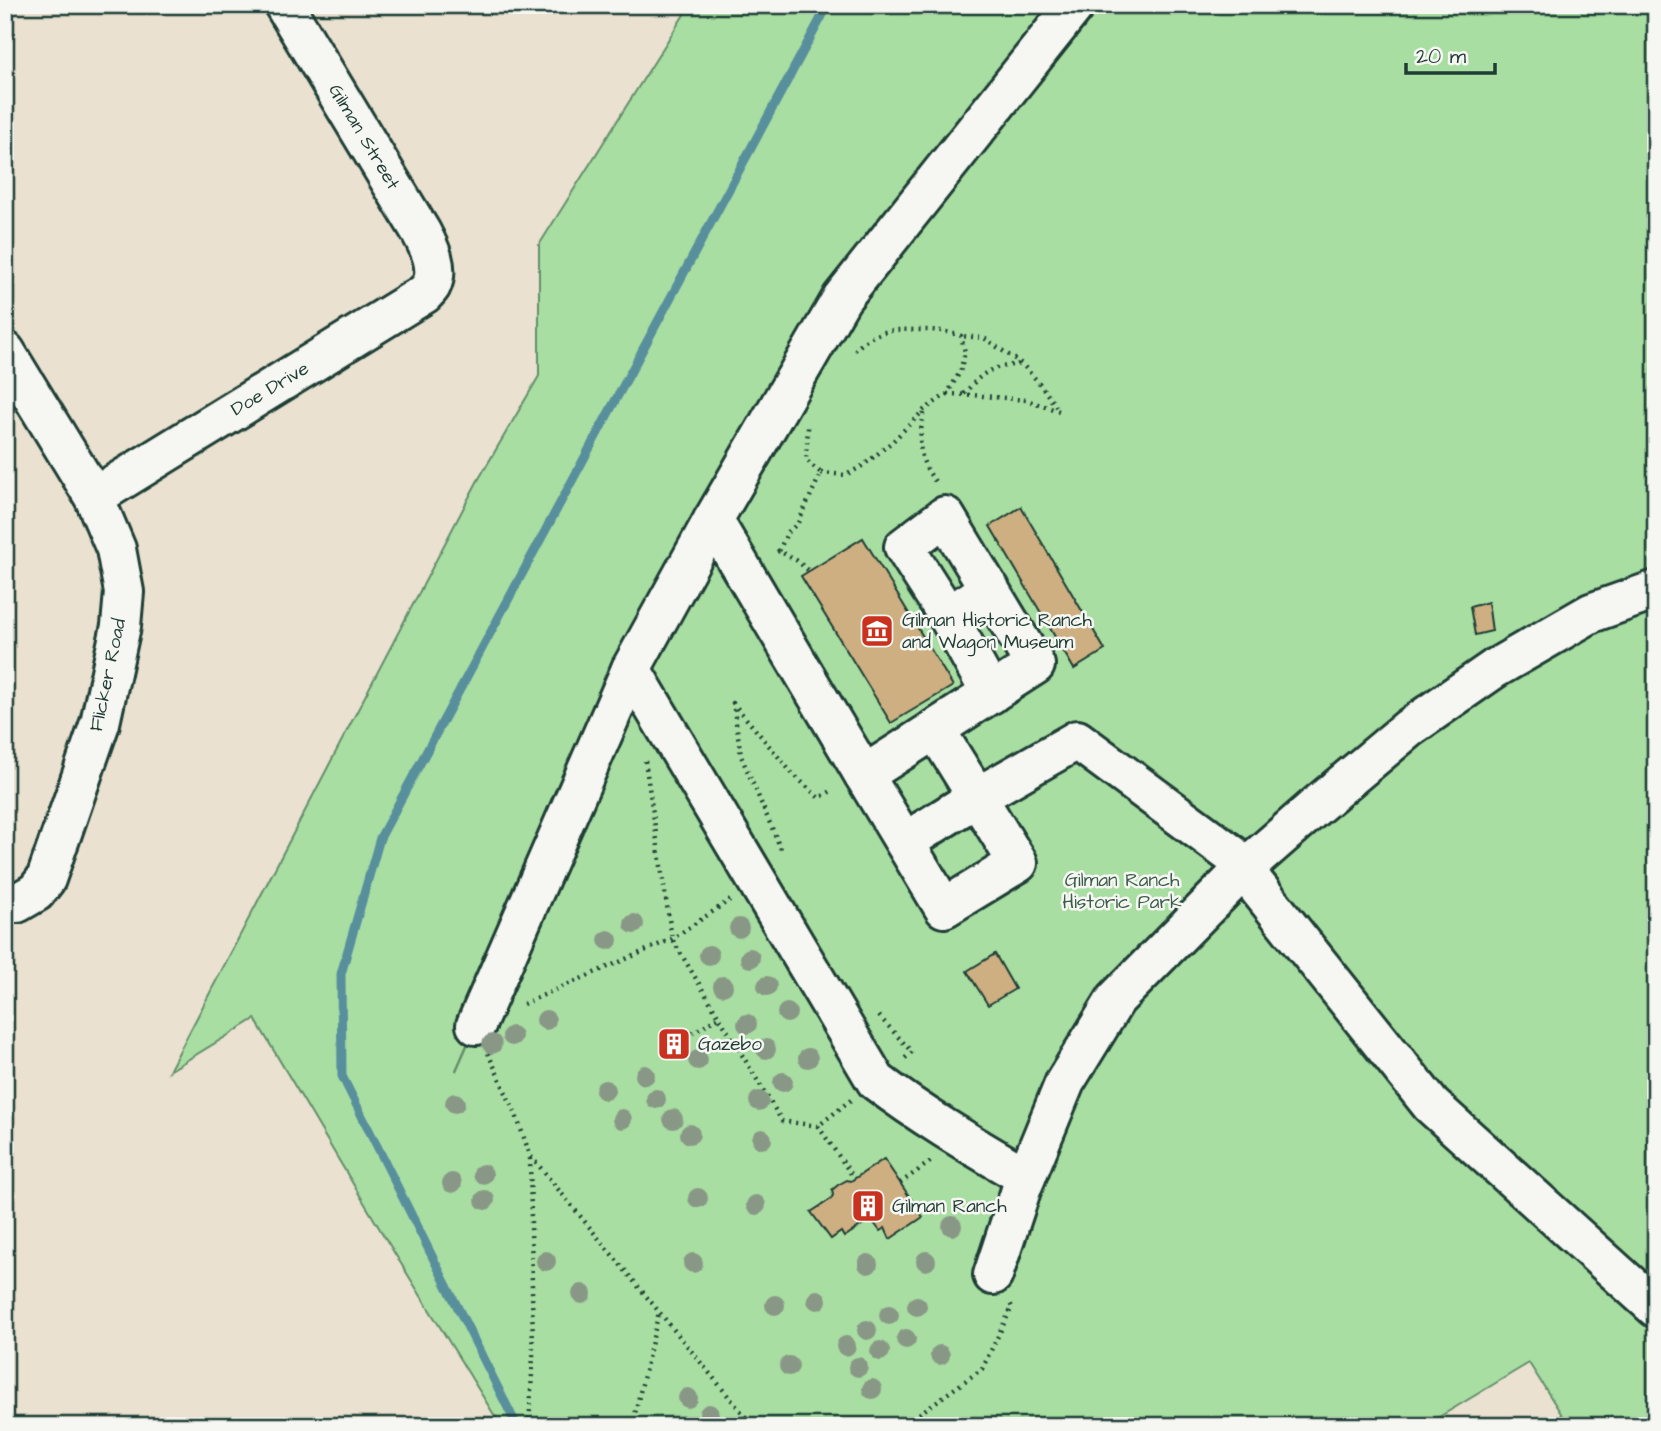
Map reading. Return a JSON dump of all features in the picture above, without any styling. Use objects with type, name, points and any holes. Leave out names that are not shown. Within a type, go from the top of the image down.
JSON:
[{"type":"street","name":"Gilman Street","points":[[284,5],[421,232],[432,253],[434,272]]},
{"type":"street","points":[[475,1025],[631,669],[713,520],[842,298],[1075,5]]},
{"type":"street","name":"Doe Drive","points":[[94,497],[424,295],[432,285],[434,272]]},
{"type":"street","name":"Flicker Road","points":[[5,351],[94,497],[116,549],[124,592],[121,626],[100,723],[46,879],[21,897]]},
{"type":"street","points":[[854,780],[936,729],[991,694],[1035,666],[945,516],[904,547],[948,616],[991,694]]},
{"type":"street","points":[[713,520],[854,780],[905,842],[944,908],[1018,863],[936,729]]},
{"type":"street","points":[[948,616],[990,589]]},
{"type":"street","points":[[993,1275],[1026,1177],[1065,1082],[1116,999],[1243,870],[1409,728],[1494,669],[1591,613],[1656,590]]},
{"type":"street","points":[[631,669],[771,870],[876,1081],[962,1139],[1026,1177]]},
{"type":"street","points":[[905,842],[1077,740],[1231,854],[1431,1105],[1656,1308]]},
{"type":"path","points":[[848,358],[861,344],[877,334],[894,329],[940,330],[984,338],[1022,364],[1059,411],[1026,400],[947,394]]},
{"type":"path","points":[[808,425],[806,460],[821,473],[846,475],[864,465],[947,394],[960,372],[965,352],[961,335]]},
{"type":"path","points":[[963,395],[977,378],[997,367],[1022,364]]},
{"type":"path","points":[[924,411],[920,453],[927,470],[944,492]]},
{"type":"path","points":[[779,551],[787,533],[798,523],[821,473]]},
{"type":"path","points":[[529,1426],[533,1356],[530,1155],[516,1115],[475,1025],[672,939],[771,870],[741,756],[733,703],[792,773],[819,798],[854,780]]},
{"type":"path","points":[[643,750],[672,939],[782,1121],[818,1126],[854,1178]]},
{"type":"path","points":[[876,1081],[912,1052],[877,1014]]},
{"type":"path","points":[[680,1040],[719,1017]]},
{"type":"path","points":[[530,1155],[753,1426]]},
{"type":"path","points":[[900,1183],[913,1174]]},
{"type":"path","points":[[902,1426],[982,1369],[1012,1307],[993,1275]]},
{"type":"path","points":[[632,1426],[659,1312]]},
{"type":"green space","name":"Gilman Ranch Historic Park","points":[[690,5],[1656,5],[1656,1426],[1569,1426],[1529,1363],[1424,1426],[501,1426],[255,1019],[169,1071],[477,482],[539,376],[539,245]],"holes":[[[631,669],[631,675],[456,1071]]]},
{"type":"building","points":[[1021,507],[1105,650],[1074,669],[990,526]]},
{"type":"building","name":"Gilman Historic Ranch and Wagon Museum","points":[[863,538],[953,686],[891,723],[801,576]]},
{"type":"building","points":[[1488,602],[1492,631],[1475,635],[1470,607]]},
{"type":"building","points":[[995,954],[1015,989],[988,1005],[967,971]]},
{"type":"building","name":"Gazebo","points":[[676,1033],[685,1047],[681,1053],[674,1055],[664,1040],[669,1034]]},
{"type":"building","name":"Gilman Ranch","points":[[884,1159],[923,1217],[890,1239],[885,1228],[880,1231],[871,1219],[844,1237],[841,1232],[831,1239],[811,1212],[831,1199],[832,1190],[838,1185],[847,1180],[851,1181]]},
{"type":"waterway","points":[[517,1426],[342,1076],[341,974],[380,838],[828,5]]},
{"type":"place","name":"Gilman Historic Ranch and Wagon Museum","points":[[877,631]]},
{"type":"place","name":"Gazebo","points":[[674,1044]]},
{"type":"place","name":"Gilman Ranch","points":[[868,1206]]}]
